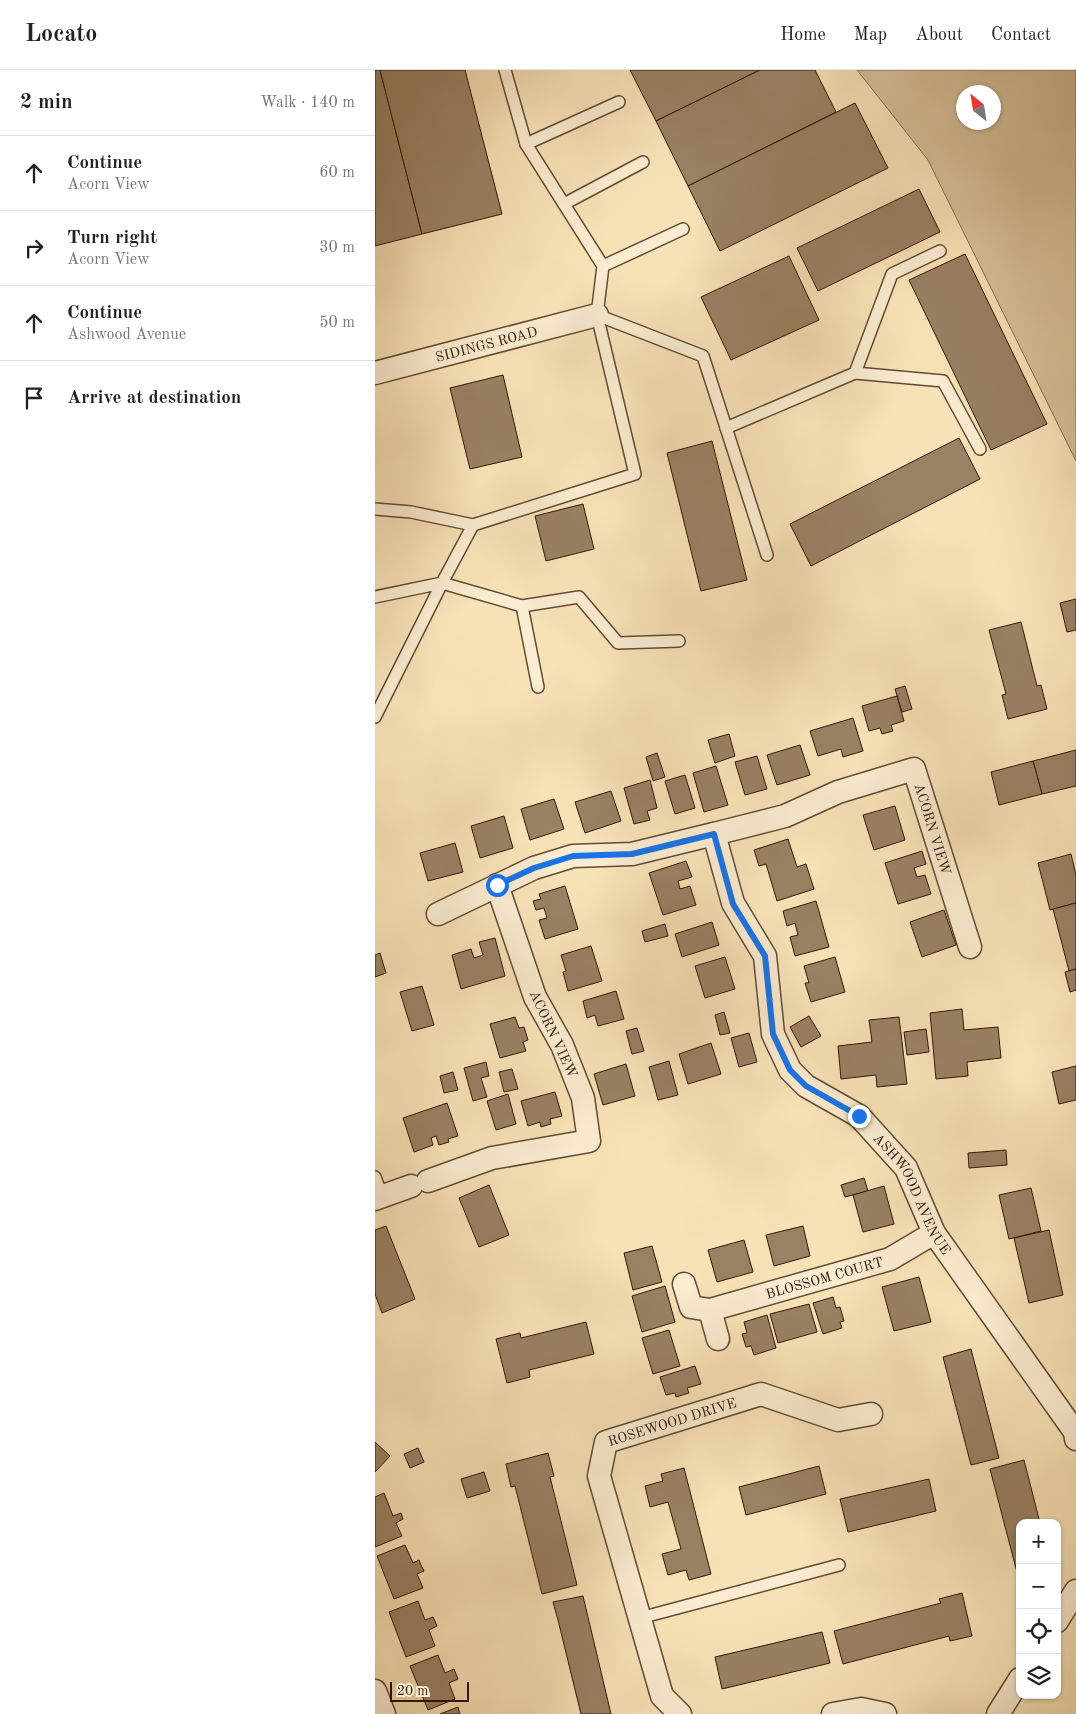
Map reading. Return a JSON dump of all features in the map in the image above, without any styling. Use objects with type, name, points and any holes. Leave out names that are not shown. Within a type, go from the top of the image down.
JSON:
[{"type":"street","name":"SIDINGS ROAD","points":[[375,373],[597,315]]},
{"type":"street","name":"ACORN VIEW","points":[[439,914],[534,868],[573,856],[632,854],[785,816],[838,792],[914,769],[970,947]]},
{"type":"street","name":"ASHWOOD AVENUE","points":[[714,834],[733,904],[765,956],[773,1034],[790,1070],[806,1086],[859,1116],[906,1168],[934,1233],[1076,1434]]},
{"type":"street","name":"ACORN VIEW","points":[[377,1190],[419,1184],[492,1158],[589,1141],[583,1098],[562,1045],[535,996],[497,885]]},
{"type":"street","name":"BLOSSOM COURT","points":[[710,1310],[890,1258],[934,1233]]},
{"type":"street","points":[[684,1284],[691,1307],[710,1310],[717,1339]]},
{"type":"street","name":"ROSEWOOD DRIVE","points":[[680,1714],[662,1696],[599,1476],[605,1442],[761,1394],[838,1420],[871,1414]]},
{"type":"street","points":[[1061,1615],[1076,1592]]},
{"type":"street","points":[[998,1714],[1016,1686]]},
{"type":"street","points":[[375,1691],[384,1714]]},
{"type":"street","points":[[833,1714],[861,1709],[885,1714]]},
{"type":"lane","points":[[375,509],[411,512],[473,525],[635,474],[597,315],[603,266],[526,144],[505,70]]},
{"type":"lane","points":[[526,144],[619,102]]},
{"type":"lane","points":[[564,204],[643,162]]},
{"type":"lane","points":[[603,266],[683,229]]},
{"type":"lane","points":[[855,373],[892,274],[940,251]]},
{"type":"lane","points":[[597,315],[703,356],[767,555]]},
{"type":"lane","points":[[725,428],[855,373],[943,381],[980,449]]},
{"type":"lane","points":[[375,717],[473,525]]},
{"type":"lane","points":[[375,597],[442,583],[522,606],[579,597],[618,643],[679,640]]},
{"type":"lane","points":[[522,606],[538,687]]},
{"type":"lane","points":[[640,1618],[839,1565]]},
{"type":"shaded area","points":[[857,70],[1076,70],[1076,461],[928,160]]},
{"type":"building","points":[[375,70],[380,70],[422,234],[375,246]]},
{"type":"building","points":[[380,70],[465,70],[502,214],[422,234]]},
{"type":"building","points":[[630,70],[760,70],[656,121]]},
{"type":"building","points":[[760,70],[815,70],[836,112],[688,186],[656,121]]},
{"type":"building","points":[[855,103],[888,168],[720,251],[688,186]]},
{"type":"building","points":[[919,189],[940,232],[818,291],[797,248]]},
{"type":"building","points":[[965,254],[1047,424],[991,450],[909,280]]},
{"type":"building","points":[[789,256],[819,320],[731,360],[701,297]]},
{"type":"building","points":[[503,375],[522,457],[470,469],[450,388]]},
{"type":"building","points":[[959,438],[980,479],[811,566],[790,524]]},
{"type":"building","points":[[712,441],[747,580],[701,591],[667,453]]},
{"type":"building","points":[[583,504],[594,549],[546,561],[535,516]]},
{"type":"building","points":[[1076,599],[1076,630],[1067,632],[1060,603]]},
{"type":"building","points":[[1021,622],[1037,686],[1041,685],[1047,709],[1008,719],[1002,695],[1006,694],[989,630]]},
{"type":"building","points":[[905,686],[912,709],[902,712],[895,689]]},
{"type":"building","points":[[897,696],[904,721],[891,725],[893,731],[882,734],[880,728],[869,731],[862,706]]},
{"type":"building","points":[[853,718],[863,751],[843,757],[841,749],[818,756],[810,731]]},
{"type":"building","points":[[729,734],[735,756],[715,763],[708,740]]},
{"type":"building","points":[[800,745],[810,775],[777,785],[767,755]]},
{"type":"building","points":[[1076,750],[1076,786],[1042,794],[1033,761]]},
{"type":"building","points":[[657,753],[665,777],[653,781],[646,757]]},
{"type":"building","points":[[757,756],[767,789],[745,795],[735,762]]},
{"type":"building","points":[[1033,761],[1042,794],[999,805],[991,772]]},
{"type":"building","points":[[716,766],[728,805],[704,812],[693,773]]},
{"type":"building","points":[[685,775],[695,808],[675,814],[665,781]]},
{"type":"building","points":[[650,780],[657,808],[647,811],[650,820],[634,824],[624,788]]},
{"type":"building","points":[[611,791],[621,821],[585,833],[575,802]]},
{"type":"building","points":[[554,799],[564,829],[530,840],[521,809]]},
{"type":"building","points":[[895,806],[905,840],[874,850],[863,815]]},
{"type":"building","points":[[504,816],[513,848],[480,858],[471,826]]},
{"type":"building","points":[[788,839],[797,867],[806,864],[814,889],[777,901],[766,864],[759,866],[754,850]]},
{"type":"building","points":[[455,843],[463,872],[428,881],[420,853]]},
{"type":"building","points":[[922,851],[926,864],[914,868],[917,877],[925,875],[931,894],[898,904],[885,863]]},
{"type":"building","points":[[1071,854],[1076,875],[1076,903],[1050,910],[1038,863]]},
{"type":"building","points":[[686,861],[692,877],[678,881],[680,889],[690,886],[696,905],[663,915],[649,873]]},
{"type":"building","points":[[565,886],[578,929],[545,939],[539,920],[547,918],[544,908],[536,910],[533,901],[541,899],[539,894]]},
{"type":"building","points":[[816,901],[829,947],[795,956],[790,937],[798,935],[795,923],[787,926],[783,911]]},
{"type":"building","points":[[1076,903],[1076,969],[1069,971],[1053,909]]},
{"type":"building","points":[[944,910],[956,945],[922,957],[910,922]]},
{"type":"building","points":[[712,922],[719,945],[682,957],[675,934]]},
{"type":"building","points":[[665,924],[668,936],[645,942],[642,931]]},
{"type":"building","points":[[495,938],[505,976],[461,989],[452,955],[471,949],[474,958],[483,955],[479,942]]},
{"type":"building","points":[[591,946],[602,981],[568,991],[563,972],[566,971],[561,955]]},
{"type":"building","points":[[380,953],[386,973],[375,977],[375,955]]},
{"type":"building","points":[[725,957],[735,989],[705,998],[695,966]]},
{"type":"building","points":[[835,957],[845,992],[811,1002],[805,983],[809,983],[804,966]]},
{"type":"building","points":[[1076,969],[1076,990],[1070,992],[1065,972]]},
{"type":"building","points":[[422,986],[434,1025],[412,1031],[400,992]]},
{"type":"building","points":[[616,991],[624,1019],[598,1026],[595,1015],[587,1018],[583,1001]]},
{"type":"building","points":[[962,1009],[964,1030],[998,1027],[1001,1058],[967,1062],[968,1076],[936,1079],[930,1013]]},
{"type":"building","points":[[724,1012],[730,1033],[720,1035],[715,1015]]},
{"type":"building","points":[[809,1016],[821,1036],[801,1047],[790,1027]]},
{"type":"building","points":[[515,1017],[519,1028],[524,1027],[528,1040],[523,1042],[526,1051],[500,1058],[490,1024]]},
{"type":"building","points":[[899,1017],[907,1084],[877,1087],[876,1075],[841,1079],[838,1046],[872,1042],[869,1020]]},
{"type":"building","points":[[637,1028],[644,1051],[632,1054],[626,1031]]},
{"type":"building","points":[[926,1029],[929,1052],[907,1055],[904,1032]]},
{"type":"building","points":[[749,1033],[757,1062],[739,1067],[731,1038]]},
{"type":"building","points":[[711,1043],[721,1074],[688,1084],[679,1054]]},
{"type":"building","points":[[669,1061],[678,1095],[658,1100],[649,1067]]},
{"type":"building","points":[[486,1062],[489,1076],[481,1078],[487,1097],[473,1101],[464,1068]]},
{"type":"building","points":[[626,1064],[635,1096],[603,1105],[594,1074]]},
{"type":"building","points":[[1076,1066],[1076,1100],[1059,1104],[1052,1072]]},
{"type":"building","points":[[512,1069],[518,1089],[504,1092],[499,1072]]},
{"type":"building","points":[[453,1072],[458,1090],[444,1093],[440,1076]]},
{"type":"building","points":[[555,1092],[562,1116],[550,1119],[551,1124],[541,1127],[540,1122],[528,1126],[521,1101]]},
{"type":"building","points":[[508,1094],[516,1124],[496,1130],[487,1101]]},
{"type":"building","points":[[447,1103],[458,1136],[448,1139],[449,1142],[439,1145],[436,1136],[431,1138],[433,1145],[414,1152],[403,1118]]},
{"type":"building","points":[[1006,1150],[1007,1165],[969,1168],[968,1153]]},
{"type":"building","points":[[864,1178],[868,1191],[845,1197],[841,1185]]},
{"type":"building","points":[[489,1185],[509,1235],[479,1247],[459,1198]]},
{"type":"building","points":[[884,1186],[894,1224],[863,1232],[853,1195]]},
{"type":"building","points":[[1031,1188],[1041,1231],[1009,1239],[999,1195]]},
{"type":"building","points":[[386,1226],[415,1299],[382,1313],[375,1294],[375,1230]]},
{"type":"building","points":[[803,1226],[810,1256],[774,1266],[766,1235]]},
{"type":"building","points":[[1049,1230],[1063,1295],[1029,1303],[1014,1238]]},
{"type":"building","points":[[744,1240],[753,1272],[717,1282],[708,1250]]},
{"type":"building","points":[[652,1246],[662,1282],[633,1290],[624,1253]]},
{"type":"building","points":[[919,1277],[931,1322],[894,1331],[882,1287]]},
{"type":"building","points":[[665,1286],[675,1322],[642,1332],[632,1296]]},
{"type":"building","points":[[833,1297],[836,1308],[840,1307],[844,1321],[840,1322],[842,1328],[823,1334],[813,1303]]},
{"type":"building","points":[[809,1304],[817,1332],[778,1343],[770,1314]]},
{"type":"building","points":[[767,1315],[776,1348],[754,1355],[751,1346],[746,1347],[742,1334],[747,1333],[744,1322]]},
{"type":"building","points":[[586,1322],[594,1354],[529,1370],[530,1377],[507,1383],[496,1339],[520,1333],[521,1338]]},
{"type":"building","points":[[669,1330],[680,1366],[653,1374],[642,1338]]},
{"type":"building","points":[[971,1349],[999,1458],[971,1465],[943,1357]]},
{"type":"building","points":[[695,1366],[701,1384],[687,1388],[689,1393],[676,1397],[675,1393],[666,1395],[660,1377]]},
{"type":"building","points":[[375,1442],[390,1456],[375,1472]]},
{"type":"building","points":[[418,1448],[424,1462],[410,1468],[404,1454]]},
{"type":"building","points":[[548,1453],[554,1476],[550,1477],[577,1585],[542,1594],[515,1486],[511,1487],[506,1464]]},
{"type":"building","points":[[1024,1460],[1039,1519],[1016,1519],[1016,1568],[990,1469]]},
{"type":"building","points":[[819,1466],[826,1494],[746,1515],[739,1487]]},
{"type":"building","points":[[684,1468],[711,1574],[689,1580],[686,1570],[668,1575],[662,1554],[681,1549],[668,1502],[650,1507],[645,1486],[663,1481],[661,1474]]},
{"type":"building","points":[[484,1472],[490,1491],[467,1498],[461,1479]]},
{"type":"building","points":[[929,1479],[936,1511],[848,1532],[840,1499]]},
{"type":"building","points":[[384,1493],[393,1516],[401,1513],[403,1519],[396,1523],[402,1536],[375,1547],[375,1497]]},
{"type":"building","points":[[405,1545],[413,1563],[419,1560],[424,1571],[417,1574],[423,1588],[394,1599],[377,1556]]},
{"type":"building","points":[[962,1593],[972,1636],[950,1641],[949,1636],[843,1664],[834,1631],[941,1603],[939,1599]]},
{"type":"building","points":[[583,1596],[611,1714],[581,1714],[553,1602]]},
{"type":"building","points":[[418,1601],[425,1620],[433,1617],[437,1626],[429,1630],[435,1646],[406,1657],[389,1612]]},
{"type":"building","points":[[822,1632],[830,1663],[722,1689],[715,1657]]},
{"type":"building","points":[[438,1655],[445,1673],[454,1669],[458,1679],[449,1683],[455,1699],[428,1710],[410,1666]]},
{"type":"building","points":[[458,1707],[460,1714],[440,1714]]},
{"type":"route","points":[[497,885],[534,868],[573,856],[632,854],[714,834],[733,904],[765,956],[773,1034],[790,1070],[806,1086],[859,1116]]}]
